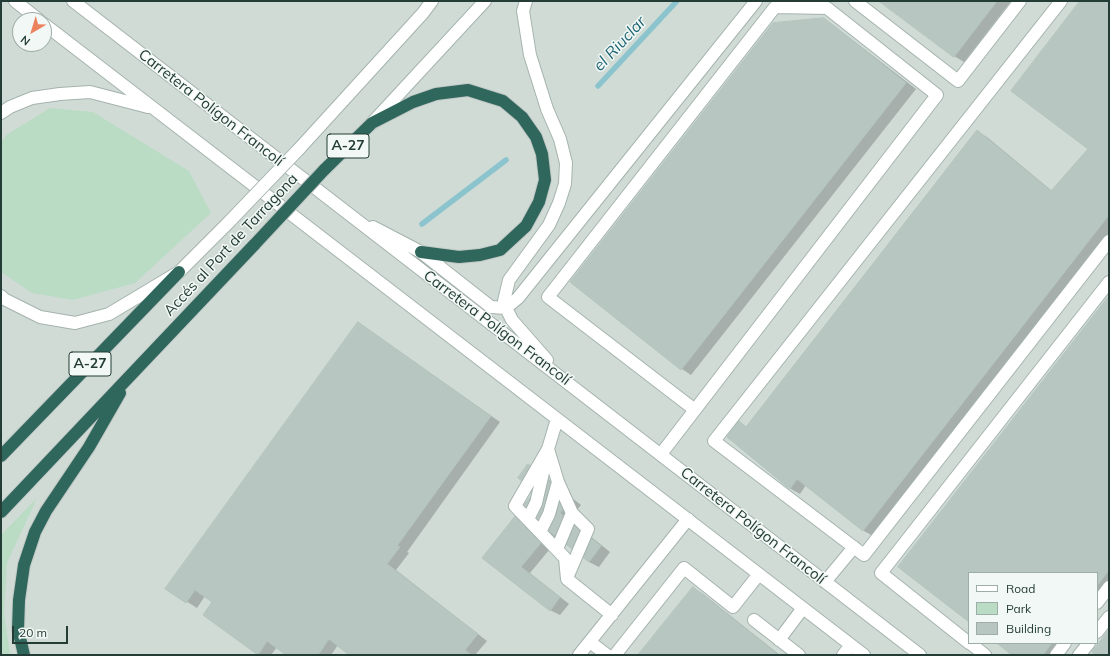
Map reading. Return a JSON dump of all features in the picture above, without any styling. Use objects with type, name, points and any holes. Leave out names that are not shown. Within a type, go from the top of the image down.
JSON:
[{"type":"highway","points":[[372,123],[413,102],[436,94],[468,90],[503,101],[522,117],[536,137],[542,154],[545,180],[540,202],[526,226],[500,250],[480,255],[459,256],[421,252]]},
{"type":"highway","name":"Accés al Port de Tarragona","points":[[1,512],[324,170],[372,123]]},
{"type":"highway","name":"Accés al Port de Tarragona","points":[[1,456],[179,272]]},
{"type":"highway","points":[[24,655],[18,629],[19,600],[24,566],[35,532],[46,511],[89,447],[129,377]]},
{"type":"street","points":[[15,1],[29,12]]},
{"type":"street","name":"Carretera Polígon Francolí","points":[[73,1],[920,655]]},
{"type":"street","name":"Accés al Port de Tarragona","points":[[179,272],[299,149],[423,13],[432,1]]},
{"type":"street","name":"Accés al Port de Tarragona","points":[[372,123],[484,1]]},
{"type":"street","points":[[526,1],[523,11],[530,55],[547,109],[560,138],[566,163],[565,184],[559,203],[549,225],[509,280],[504,301],[512,320],[564,379]]},
{"type":"street","points":[[352,217],[421,252],[491,307],[506,308],[518,298],[756,1]]},
{"type":"street","points":[[856,1],[958,81],[1020,1]]},
{"type":"street","points":[[1062,1],[714,441],[864,555],[1109,241]]},
{"type":"street","points":[[661,454],[695,410],[937,95],[827,8],[775,7],[548,297],[695,410]]},
{"type":"street","points":[[52,30],[864,655]]},
{"type":"street","points":[[1,113],[10,107],[32,98],[90,92],[153,109]]},
{"type":"street","points":[[1,296],[4,299],[40,317],[75,323],[109,314],[179,272]]},
{"type":"street","points":[[968,642],[881,573],[1109,282]]},
{"type":"street","points":[[528,519],[536,503],[548,449],[557,419]]},
{"type":"street","points":[[548,449],[558,482],[572,513],[588,529],[567,579]]},
{"type":"street","points":[[548,449],[515,506],[565,558],[567,579],[612,615]]},
{"type":"street","points":[[540,532],[549,514],[558,482]]},
{"type":"street","points":[[557,549],[572,513]]},
{"type":"street","points":[[579,655],[688,519]]},
{"type":"street","points":[[826,582],[854,547]]},
{"type":"street","points":[[614,655],[684,568],[733,607],[759,574]]},
{"type":"street","points":[[1098,602],[1109,587]]},
{"type":"street","points":[[779,640],[803,608]]},
{"type":"street","points":[[1098,631],[1109,617]]},
{"type":"street","points":[[754,620],[798,655]]},
{"type":"street","points":[[590,642],[607,655]]},
{"type":"street","points":[[970,644],[985,655]]},
{"type":"street","points":[[1056,655],[1064,644]]},
{"type":"street","points":[[1079,655],[1087,644]]},
{"type":"street","points":[[843,655],[851,645]]},
{"type":"shaded area","points":[[1,1],[1109,1],[1109,655],[1,655]]},
{"type":"green space","points":[[50,108],[93,112],[189,171],[211,213],[135,283],[73,300],[32,293],[1,272],[1,143],[6,135]]},
{"type":"green space","points":[[37,498],[7,563],[4,613],[10,655],[1,655],[1,535]]},
{"type":"building","points":[[879,1],[997,1],[954,57]]},
{"type":"building","points":[[1080,1],[1109,1],[1109,215],[863,531],[797,479],[790,489],[727,437],[739,421],[746,427],[977,130],[1051,191],[1088,149],[1011,91]]},
{"type":"building","points":[[824,18],[906,83],[681,370],[570,282],[773,23]]},
{"type":"building","points":[[1109,296],[1109,570],[1098,585],[1098,572],[968,572],[968,621],[898,567]]},
{"type":"building","points":[[358,322],[491,416],[397,546],[400,547],[387,564],[478,634],[465,650],[471,655],[349,655],[329,639],[318,655],[286,655],[267,641],[258,655],[203,615],[212,602],[195,590],[186,603],[165,589]]},
{"type":"building","points":[[528,464],[572,499],[560,513],[601,546],[589,562],[550,532],[521,567],[560,597],[550,611],[482,558],[535,491],[518,478]]},
{"type":"building","points":[[693,587],[779,655],[638,655]]},
{"type":"building","points":[[1109,630],[1109,655],[1096,655],[1092,652]]},
{"type":"building","points":[[998,644],[1051,644],[1043,655],[1012,655]]},
{"type":"waterway","name":"el Riuclar","points":[[598,86],[677,1]]},
{"type":"waterway","name":"el Riuclar","points":[[422,224],[506,160]]}]
